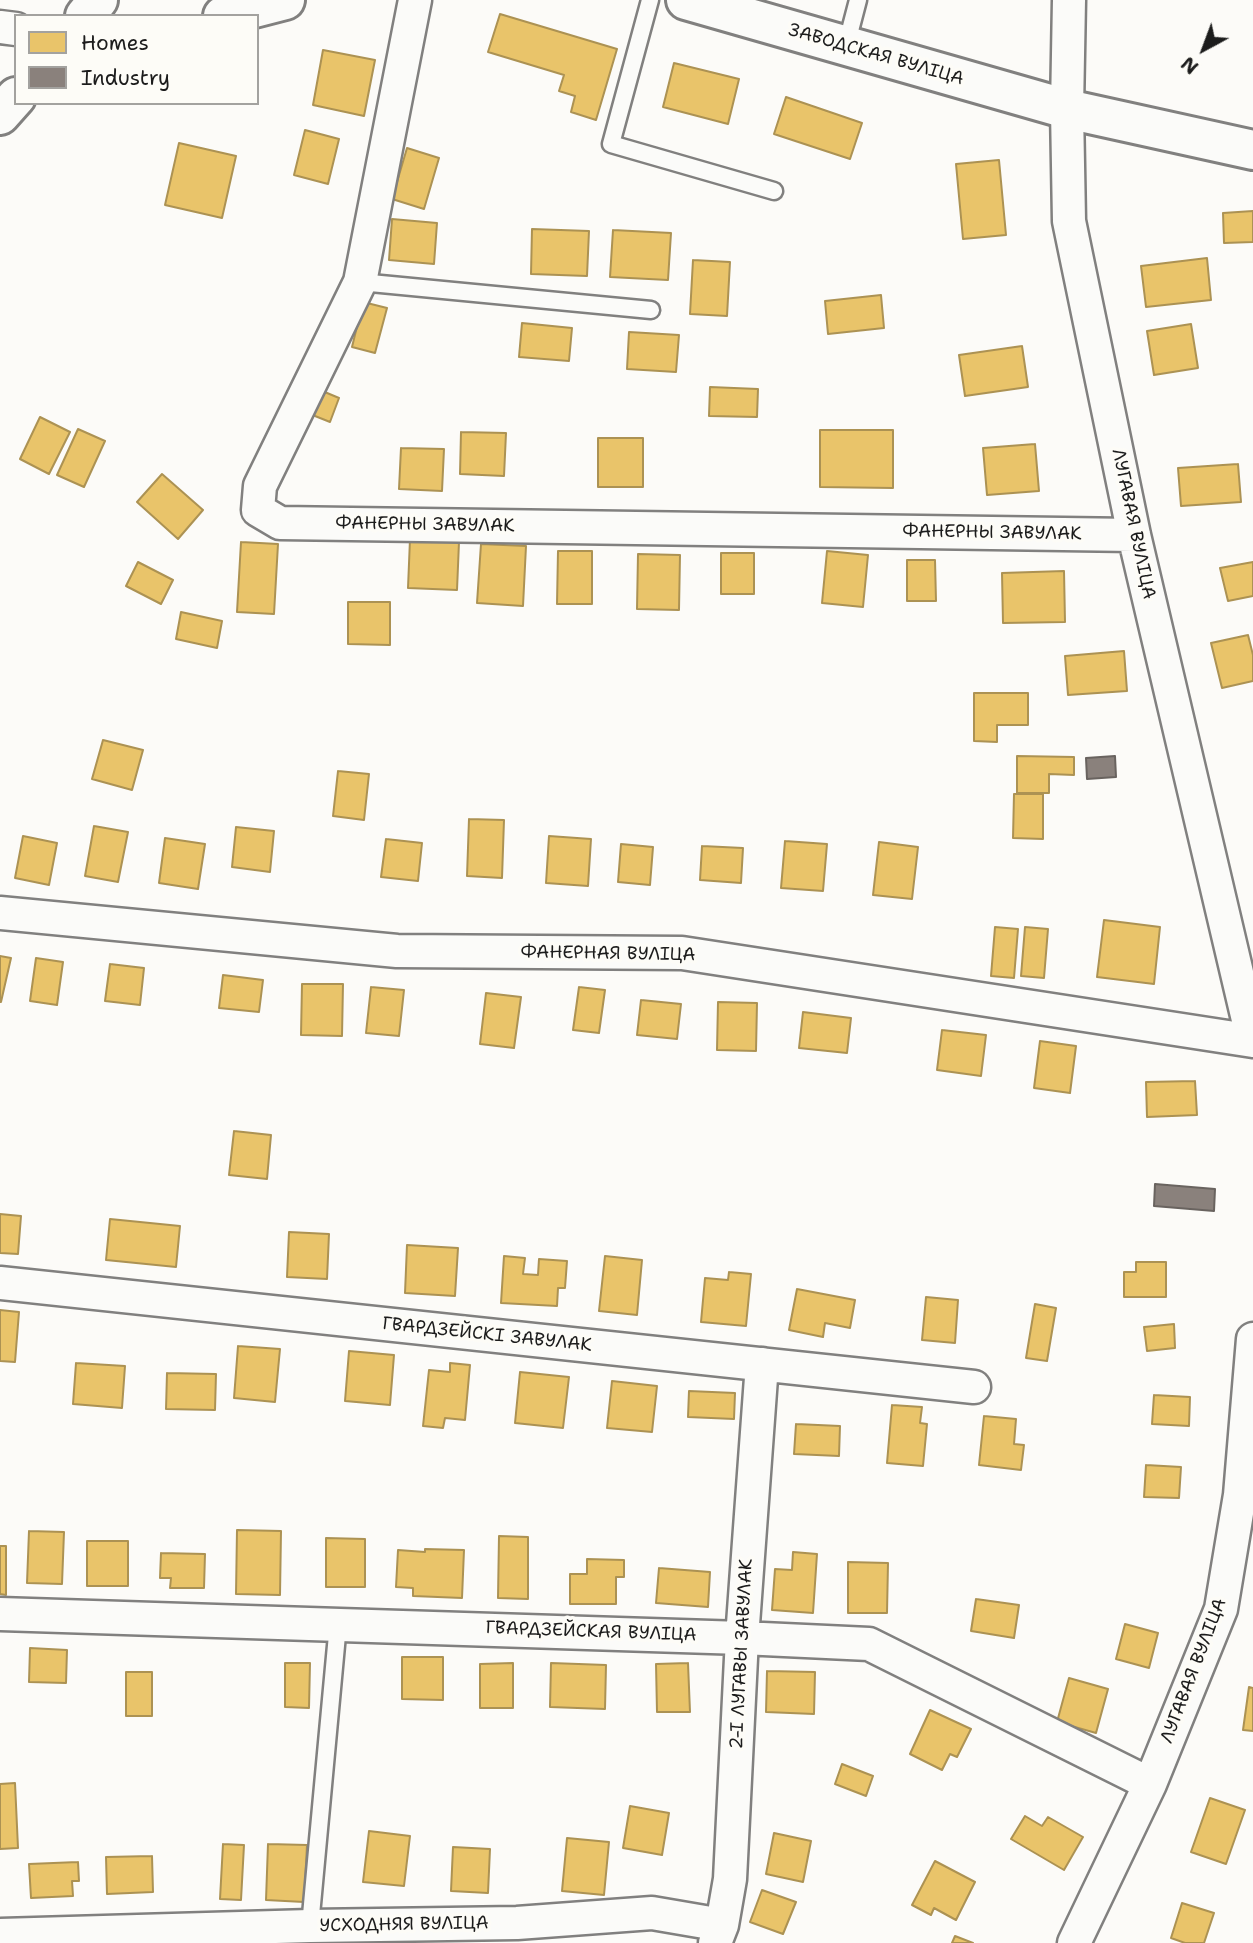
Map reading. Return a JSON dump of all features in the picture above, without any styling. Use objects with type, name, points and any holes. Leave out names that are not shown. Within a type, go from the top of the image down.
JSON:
[{"type":"street","points":[[87,14],[98,0]]},
{"type":"street","points":[[231,14],[285,0]]},
{"type":"street","name":"ФАНЕРНЫ ЗАВУЛАК","points":[[415,0],[360,282],[260,486],[258,510],[280,523],[1134,535]]},
{"type":"street","name":"ЗАВОДСКАЯ ВУЛІЦА","points":[[686,0],[1067,109],[1253,150]]},
{"type":"street","name":"ЛУГАВАЯ ВУЛІЦА","points":[[1069,0],[1069,221],[1134,535],[1253,1041]]},
{"type":"street","points":[[0,114],[14,99]]},
{"type":"street","name":"ФАНЕРНАЯ ВУЛІЦА","points":[[0,913],[397,951],[681,953],[1253,1041]]},
{"type":"street","name":"ГВАРДЗЕЙСКІ ЗАВУЛАК","points":[[0,1283],[974,1387]]},
{"type":"street","name":"ЛУГАВАЯ ВУЛІЦА","points":[[1074,1943],[1150,1784],[1221,1609],[1240,1495],[1253,1339]]},
{"type":"street","name":"2-І ЛУГАВЫ ЗАВУЛАК","points":[[719,1934],[730,1878],[742,1638],[762,1364]]},
{"type":"street","name":"ГВАРДЗЕЙСКАЯ ВУЛІЦА","points":[[0,1614],[869,1644],[1150,1784]]},
{"type":"street","name":"УСХОДНЯЯ ВУЛІЦА","points":[[0,1935],[517,1923],[652,1913],[719,1934]]},
{"type":"lane","points":[[650,0],[611,144],[774,191]]},
{"type":"lane","points":[[846,46],[858,0]]},
{"type":"lane","points":[[360,282],[651,310]]},
{"type":"lane","points":[[310,1926],[338,1624]]},
{"type":"building: Homes","points":[[500,14],[617,49],[596,120],[571,112],[575,96],[559,91],[564,75],[488,52]]},
{"type":"building: Homes","points":[[323,50],[375,60],[364,116],[313,105]]},
{"type":"building: Homes","points":[[674,63],[739,79],[728,124],[663,107]]},
{"type":"building: Homes","points":[[786,97],[862,123],[850,159],[774,134]]},
{"type":"building: Homes","points":[[305,130],[339,139],[328,184],[294,175]]},
{"type":"building: Homes","points":[[179,143],[236,156],[222,218],[165,205]]},
{"type":"building: Homes","points":[[407,148],[439,158],[424,209],[392,199]]},
{"type":"building: Homes","points":[[999,160],[1006,235],[963,239],[956,164]]},
{"type":"building: Homes","points":[[1253,211],[1253,242],[1224,243],[1223,213]]},
{"type":"building: Homes","points":[[392,219],[437,223],[434,264],[389,260]]},
{"type":"building: Homes","points":[[532,229],[589,231],[587,276],[531,274]]},
{"type":"building: Homes","points":[[613,230],[671,233],[668,280],[610,277]]},
{"type":"building: Homes","points":[[1207,258],[1211,300],[1146,307],[1141,266]]},
{"type":"building: Homes","points":[[693,260],[730,262],[727,316],[690,314]]},
{"type":"building: Homes","points":[[881,295],[884,328],[828,334],[825,301]]},
{"type":"building: Homes","points":[[363,302],[387,308],[375,353],[352,347]]},
{"type":"building: Homes","points":[[522,323],[572,328],[569,361],[519,357]]},
{"type":"building: Homes","points":[[1191,324],[1198,368],[1154,375],[1147,331]]},
{"type":"building: Homes","points":[[629,332],[679,335],[676,372],[627,369]]},
{"type":"building: Homes","points":[[1022,346],[1028,387],[965,396],[959,355]]},
{"type":"building: Homes","points":[[710,387],[758,389],[757,417],[709,416]]},
{"type":"building: Homes","points":[[320,390],[339,398],[330,422],[310,414]]},
{"type":"building: Homes","points":[[40,417],[70,432],[49,474],[20,459]]},
{"type":"building: Homes","points":[[78,429],[105,441],[84,487],[57,475]]},
{"type":"building: Homes","points":[[820,430],[893,430],[893,488],[820,487]]},
{"type":"building: Homes","points":[[461,432],[506,433],[504,476],[460,474]]},
{"type":"building: Homes","points":[[598,438],[643,438],[643,487],[598,487]]},
{"type":"building: Homes","points":[[1035,444],[1039,491],[987,495],[983,448]]},
{"type":"building: Homes","points":[[401,448],[444,449],[442,491],[399,489]]},
{"type":"building: Homes","points":[[1238,464],[1241,502],[1181,506],[1178,468]]},
{"type":"building: Homes","points":[[162,474],[203,510],[178,539],[137,502]]},
{"type":"building: Homes","points":[[410,539],[459,542],[457,590],[408,588]]},
{"type":"building: Homes","points":[[241,542],[278,544],[274,614],[237,612]]},
{"type":"building: Homes","points":[[481,544],[526,546],[523,606],[477,603]]},
{"type":"building: Homes","points":[[558,551],[592,551],[592,604],[557,604]]},
{"type":"building: Homes","points":[[827,551],[868,555],[863,607],[822,603]]},
{"type":"building: Homes","points":[[721,553],[754,553],[754,594],[721,594]]},
{"type":"building: Homes","points":[[638,554],[680,555],[679,610],[637,609]]},
{"type":"building: Homes","points":[[907,560],[935,560],[936,601],[907,601]]},
{"type":"building: Homes","points":[[138,562],[173,580],[161,604],[126,586]]},
{"type":"building: Homes","points":[[1253,562],[1253,596],[1228,601],[1220,568]]},
{"type":"building: Homes","points":[[1064,571],[1065,622],[1003,623],[1002,573]]},
{"type":"building: Homes","points":[[348,602],[390,602],[390,645],[348,644]]},
{"type":"building: Homes","points":[[181,612],[222,621],[217,648],[176,639]]},
{"type":"building: Homes","points":[[1248,635],[1253,655],[1253,681],[1222,688],[1211,643]]},
{"type":"building: Homes","points":[[1124,651],[1127,691],[1068,695],[1065,656]]},
{"type":"building: Homes","points":[[974,693],[1028,693],[1028,725],[997,725],[997,742],[974,741]]},
{"type":"building: Homes","points":[[103,740],[143,750],[132,790],[92,779]]},
{"type":"building: Homes","points":[[1017,756],[1074,757],[1074,775],[1049,774],[1049,793],[1017,793]]},
{"type":"building: Homes","points":[[338,771],[369,774],[364,820],[333,816]]},
{"type":"building: Homes","points":[[1014,794],[1043,794],[1043,839],[1013,838]]},
{"type":"building: Homes","points":[[469,819],[504,820],[502,878],[467,876]]},
{"type":"building: Homes","points":[[94,826],[128,832],[118,882],[85,876]]},
{"type":"building: Homes","points":[[236,827],[274,831],[270,872],[232,867]]},
{"type":"building: Homes","points":[[23,836],[57,843],[49,885],[15,878]]},
{"type":"building: Homes","points":[[549,836],[591,839],[588,886],[546,883]]},
{"type":"building: Homes","points":[[165,838],[205,844],[198,889],[159,883]]},
{"type":"building: Homes","points":[[386,839],[422,843],[418,881],[381,877]]},
{"type":"building: Homes","points":[[785,841],[827,844],[823,891],[781,888]]},
{"type":"building: Homes","points":[[879,842],[918,847],[912,899],[873,895]]},
{"type":"building: Homes","points":[[621,844],[653,847],[650,885],[618,882]]},
{"type":"building: Homes","points":[[702,846],[743,848],[741,883],[700,880]]},
{"type":"building: Homes","points":[[1104,920],[1160,927],[1154,984],[1097,977]]},
{"type":"building: Homes","points":[[995,927],[1018,929],[1014,978],[991,976]]},
{"type":"building: Homes","points":[[1025,927],[1048,929],[1044,978],[1021,976]]},
{"type":"building: Homes","points":[[0,956],[11,958],[1,1002],[0,1002]]},
{"type":"building: Homes","points":[[36,958],[63,962],[57,1005],[30,1001]]},
{"type":"building: Homes","points":[[110,964],[144,968],[140,1005],[105,1001]]},
{"type":"building: Homes","points":[[223,975],[263,980],[259,1012],[219,1008]]},
{"type":"building: Homes","points":[[302,984],[343,984],[342,1036],[301,1035]]},
{"type":"building: Homes","points":[[371,987],[404,990],[399,1036],[366,1033]]},
{"type":"building: Homes","points":[[579,987],[605,990],[599,1033],[573,1030]]},
{"type":"building: Homes","points":[[486,993],[521,997],[514,1048],[480,1044]]},
{"type":"building: Homes","points":[[641,1000],[681,1004],[677,1039],[637,1035]]},
{"type":"building: Homes","points":[[718,1002],[757,1003],[756,1051],[717,1050]]},
{"type":"building: Homes","points":[[803,1012],[851,1018],[847,1053],[799,1048]]},
{"type":"building: Homes","points":[[942,1030],[986,1035],[981,1076],[937,1070]]},
{"type":"building: Homes","points":[[1040,1041],[1076,1046],[1070,1093],[1034,1088]]},
{"type":"building: Homes","points":[[1195,1081],[1197,1115],[1147,1117],[1146,1082]]},
{"type":"building: Homes","points":[[234,1131],[271,1135],[267,1179],[229,1175]]},
{"type":"building: Homes","points":[[0,1214],[21,1216],[18,1254],[0,1253]]},
{"type":"building: Homes","points":[[110,1219],[180,1226],[176,1267],[106,1260]]},
{"type":"building: Homes","points":[[289,1232],[329,1234],[327,1279],[287,1277]]},
{"type":"building: Homes","points":[[407,1245],[458,1248],[455,1296],[405,1293]]},
{"type":"building: Homes","points":[[504,1256],[525,1258],[523,1274],[538,1275],[539,1259],[567,1261],[565,1288],[558,1288],[557,1306],[501,1303]]},
{"type":"building: Homes","points":[[605,1256],[642,1260],[637,1315],[599,1311]]},
{"type":"building: Homes","points":[[1136,1262],[1166,1262],[1166,1297],[1124,1297],[1124,1272],[1136,1272]]},
{"type":"building: Homes","points":[[729,1272],[751,1274],[746,1326],[701,1322],[705,1278],[728,1280]]},
{"type":"building: Homes","points":[[797,1289],[855,1300],[850,1328],[825,1323],[823,1337],[789,1330]]},
{"type":"building: Homes","points":[[926,1297],[958,1300],[955,1343],[922,1340]]},
{"type":"building: Homes","points":[[1035,1304],[1056,1308],[1047,1361],[1026,1358]]},
{"type":"building: Homes","points":[[0,1310],[19,1312],[15,1362],[0,1361]]},
{"type":"building: Homes","points":[[1174,1324],[1175,1348],[1147,1351],[1144,1327]]},
{"type":"building: Homes","points":[[238,1346],[280,1349],[275,1402],[234,1398]]},
{"type":"building: Homes","points":[[349,1351],[394,1355],[390,1405],[345,1401]]},
{"type":"building: Homes","points":[[76,1363],[125,1366],[122,1408],[73,1404]]},
{"type":"building: Homes","points":[[450,1363],[470,1365],[465,1420],[445,1418],[443,1428],[423,1426],[429,1370],[450,1372]]},
{"type":"building: Homes","points":[[520,1372],[569,1377],[563,1428],[515,1423]]},
{"type":"building: Homes","points":[[167,1373],[216,1374],[215,1410],[166,1409]]},
{"type":"building: Homes","points":[[612,1381],[657,1386],[652,1432],[607,1428]]},
{"type":"building: Homes","points":[[689,1391],[735,1393],[734,1419],[688,1417]]},
{"type":"building: Homes","points":[[1154,1395],[1190,1397],[1189,1426],[1152,1424]]},
{"type":"building: Homes","points":[[892,1405],[922,1407],[920,1423],[927,1424],[923,1466],[887,1463]]},
{"type":"building: Homes","points":[[984,1416],[1016,1419],[1014,1444],[1024,1445],[1021,1470],[979,1465]]},
{"type":"building: Homes","points":[[796,1424],[840,1426],[839,1456],[794,1454]]},
{"type":"building: Homes","points":[[1146,1465],[1181,1467],[1179,1498],[1144,1497]]},
{"type":"building: Homes","points":[[237,1530],[281,1531],[280,1595],[236,1594]]},
{"type":"building: Homes","points":[[29,1531],[64,1532],[62,1584],[27,1583]]},
{"type":"building: Homes","points":[[499,1536],[528,1537],[528,1599],[498,1598]]},
{"type":"building: Homes","points":[[326,1538],[365,1539],[365,1587],[326,1587]]},
{"type":"building: Homes","points":[[87,1541],[128,1541],[128,1586],[87,1586]]},
{"type":"building: Homes","points":[[0,1546],[6,1546],[6,1595],[0,1594]]},
{"type":"building: Homes","points":[[425,1549],[464,1550],[462,1598],[413,1596],[413,1588],[396,1587],[398,1550],[425,1552]]},
{"type":"building: Homes","points":[[793,1552],[817,1554],[813,1613],[772,1610],[775,1569],[792,1570]]},
{"type":"building: Homes","points":[[161,1553],[205,1554],[204,1588],[170,1588],[171,1578],[160,1578]]},
{"type":"building: Homes","points":[[587,1559],[624,1560],[624,1577],[616,1577],[616,1604],[570,1604],[570,1574],[587,1574]]},
{"type":"building: Homes","points":[[848,1562],[888,1563],[887,1613],[848,1613]]},
{"type":"building: Homes","points":[[659,1568],[710,1572],[708,1607],[656,1603]]},
{"type":"building: Homes","points":[[976,1599],[1019,1605],[1014,1638],[971,1631]]},
{"type":"building: Homes","points":[[1125,1624],[1158,1633],[1149,1668],[1116,1659]]},
{"type":"building: Homes","points":[[30,1648],[67,1650],[66,1683],[29,1682]]},
{"type":"building: Homes","points":[[402,1657],[443,1657],[443,1700],[402,1699]]},
{"type":"building: Homes","points":[[285,1663],[310,1663],[309,1708],[285,1707]]},
{"type":"building: Homes","points":[[513,1663],[513,1708],[480,1708],[480,1664]]},
{"type":"building: Homes","points":[[551,1663],[606,1665],[605,1709],[550,1707]]},
{"type":"building: Homes","points":[[688,1663],[690,1712],[657,1712],[656,1664]]},
{"type":"building: Homes","points":[[767,1671],[815,1672],[814,1714],[766,1712]]},
{"type":"building: Homes","points":[[126,1672],[152,1672],[152,1716],[126,1716]]},
{"type":"building: Homes","points":[[1069,1678],[1108,1689],[1096,1733],[1057,1722]]},
{"type":"building: Homes","points":[[1249,1687],[1253,1688],[1253,1731],[1243,1730]]},
{"type":"building: Homes","points":[[930,1710],[971,1729],[957,1757],[950,1754],[942,1770],[910,1754]]},
{"type":"building: Homes","points":[[842,1764],[873,1776],[866,1796],[835,1784]]},
{"type":"building: Homes","points":[[15,1783],[18,1848],[0,1849],[0,1784]]},
{"type":"building: Homes","points":[[1210,1798],[1245,1810],[1226,1864],[1191,1852]]},
{"type":"building: Homes","points":[[630,1806],[669,1813],[662,1855],[623,1848]]},
{"type":"building: Homes","points":[[1025,1816],[1042,1826],[1048,1817],[1083,1837],[1064,1870],[1011,1839]]},
{"type":"building: Homes","points":[[369,1831],[410,1836],[404,1886],[363,1882]]},
{"type":"building: Homes","points":[[774,1833],[811,1841],[803,1882],[766,1874]]},
{"type":"building: Homes","points":[[567,1838],[609,1842],[604,1895],[562,1891]]},
{"type":"building: Homes","points":[[223,1844],[244,1845],[241,1900],[220,1899]]},
{"type":"building: Homes","points":[[268,1844],[307,1845],[304,1902],[266,1900]]},
{"type":"building: Homes","points":[[453,1847],[490,1849],[488,1893],[451,1891]]},
{"type":"building: Homes","points":[[152,1856],[153,1892],[107,1894],[106,1857]]},
{"type":"building: Homes","points":[[935,1861],[975,1882],[956,1920],[934,1908],[931,1915],[912,1905]]},
{"type":"building: Homes","points":[[78,1862],[79,1881],[72,1881],[73,1896],[31,1898],[29,1864]]},
{"type":"building: Homes","points":[[762,1890],[796,1902],[783,1934],[750,1922]]},
{"type":"building: Homes","points":[[1182,1903],[1214,1913],[1204,1943],[1185,1943],[1171,1938]]},
{"type":"building: Homes","points":[[955,1936],[973,1943],[952,1943]]},
{"type":"building: Industry","points":[[1115,756],[1116,777],[1087,779],[1086,758]]},
{"type":"building: Industry","points":[[1155,1184],[1215,1189],[1214,1211],[1154,1206]]}]
